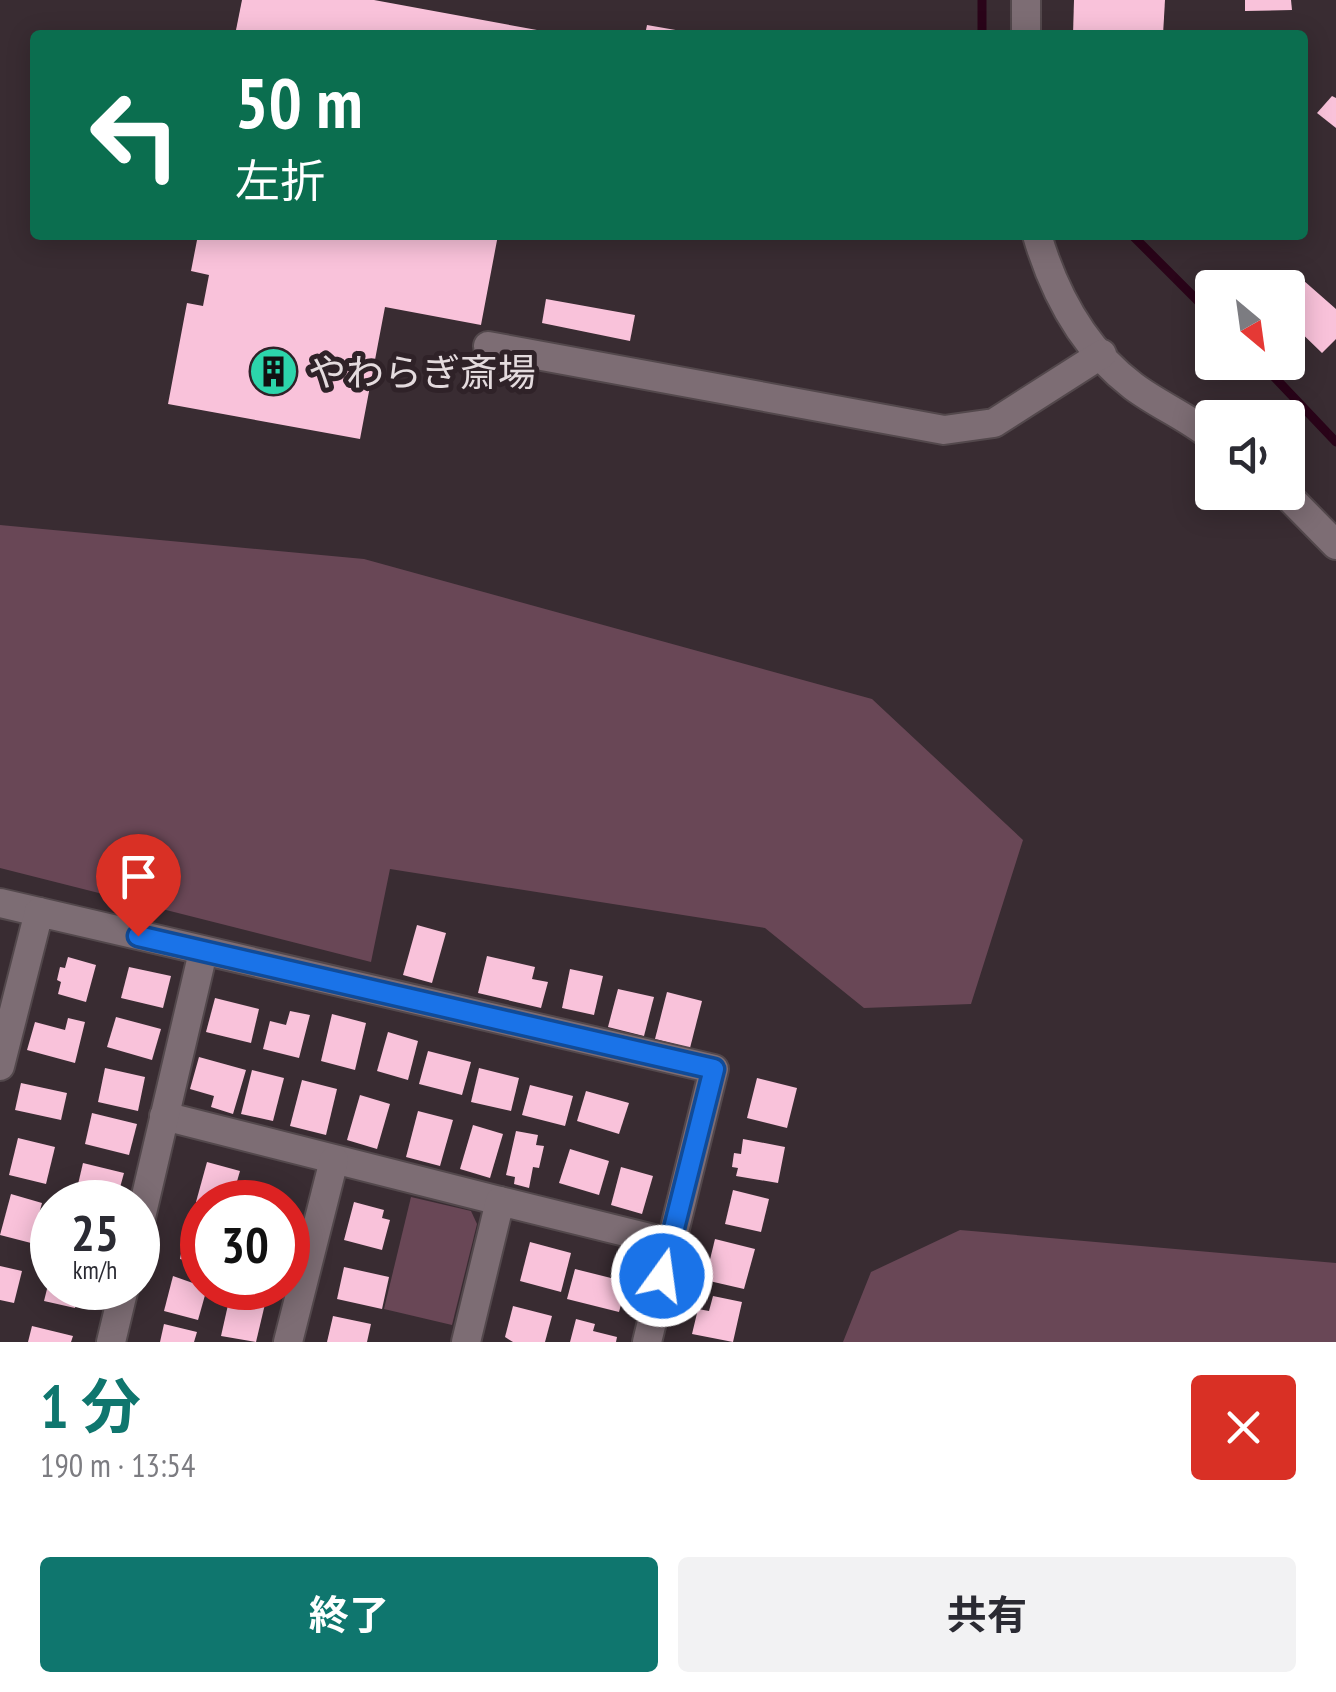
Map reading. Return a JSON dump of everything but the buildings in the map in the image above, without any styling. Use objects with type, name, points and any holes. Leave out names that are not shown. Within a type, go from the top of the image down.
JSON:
[{"type":"street","points":[[1026,0],[1026,30]]},
{"type":"street","points":[[1038,240],[1049,277],[1074,323],[1131,385],[1195,425]]},
{"type":"street","points":[[488,346],[944,430],[994,423],[1102,354]]},
{"type":"street","points":[[1302,510],[1336,545]]},
{"type":"street","points":[[0,903],[714,1069],[647,1342]]},
{"type":"street","points":[[0,1066],[39,912]]},
{"type":"street","points":[[149,1180],[203,952]]},
{"type":"street","points":[[164,1116],[670,1243]]},
{"type":"street","points":[[288,1342],[334,1160]]},
{"type":"street","points":[[466,1342],[500,1201]]},
{"type":"street","points":[[111,1342],[119,1310]]},
{"type":"shaded area","points":[[0,525],[364,559],[872,699],[1023,840],[971,1004],[864,1008],[765,928],[390,869],[371,962],[0,868]]},
{"type":"shaded area","points":[[411,1197],[471,1211],[477,1224],[452,1325],[384,1309]]},
{"type":"shaded area","points":[[960,1230],[1336,1263],[1336,1342],[843,1342],[871,1272]]},
{"type":"waterway","points":[[982,0],[982,30]]},
{"type":"waterway","points":[[1137,240],[1195,298]]},
{"type":"waterway","points":[[1277,380],[1336,442]]},
{"type":"place","name":"やわらぎ斎場","points":[[273,371]]},
{"type":"route","points":[[138,936],[714,1069],[662,1276]]}]
